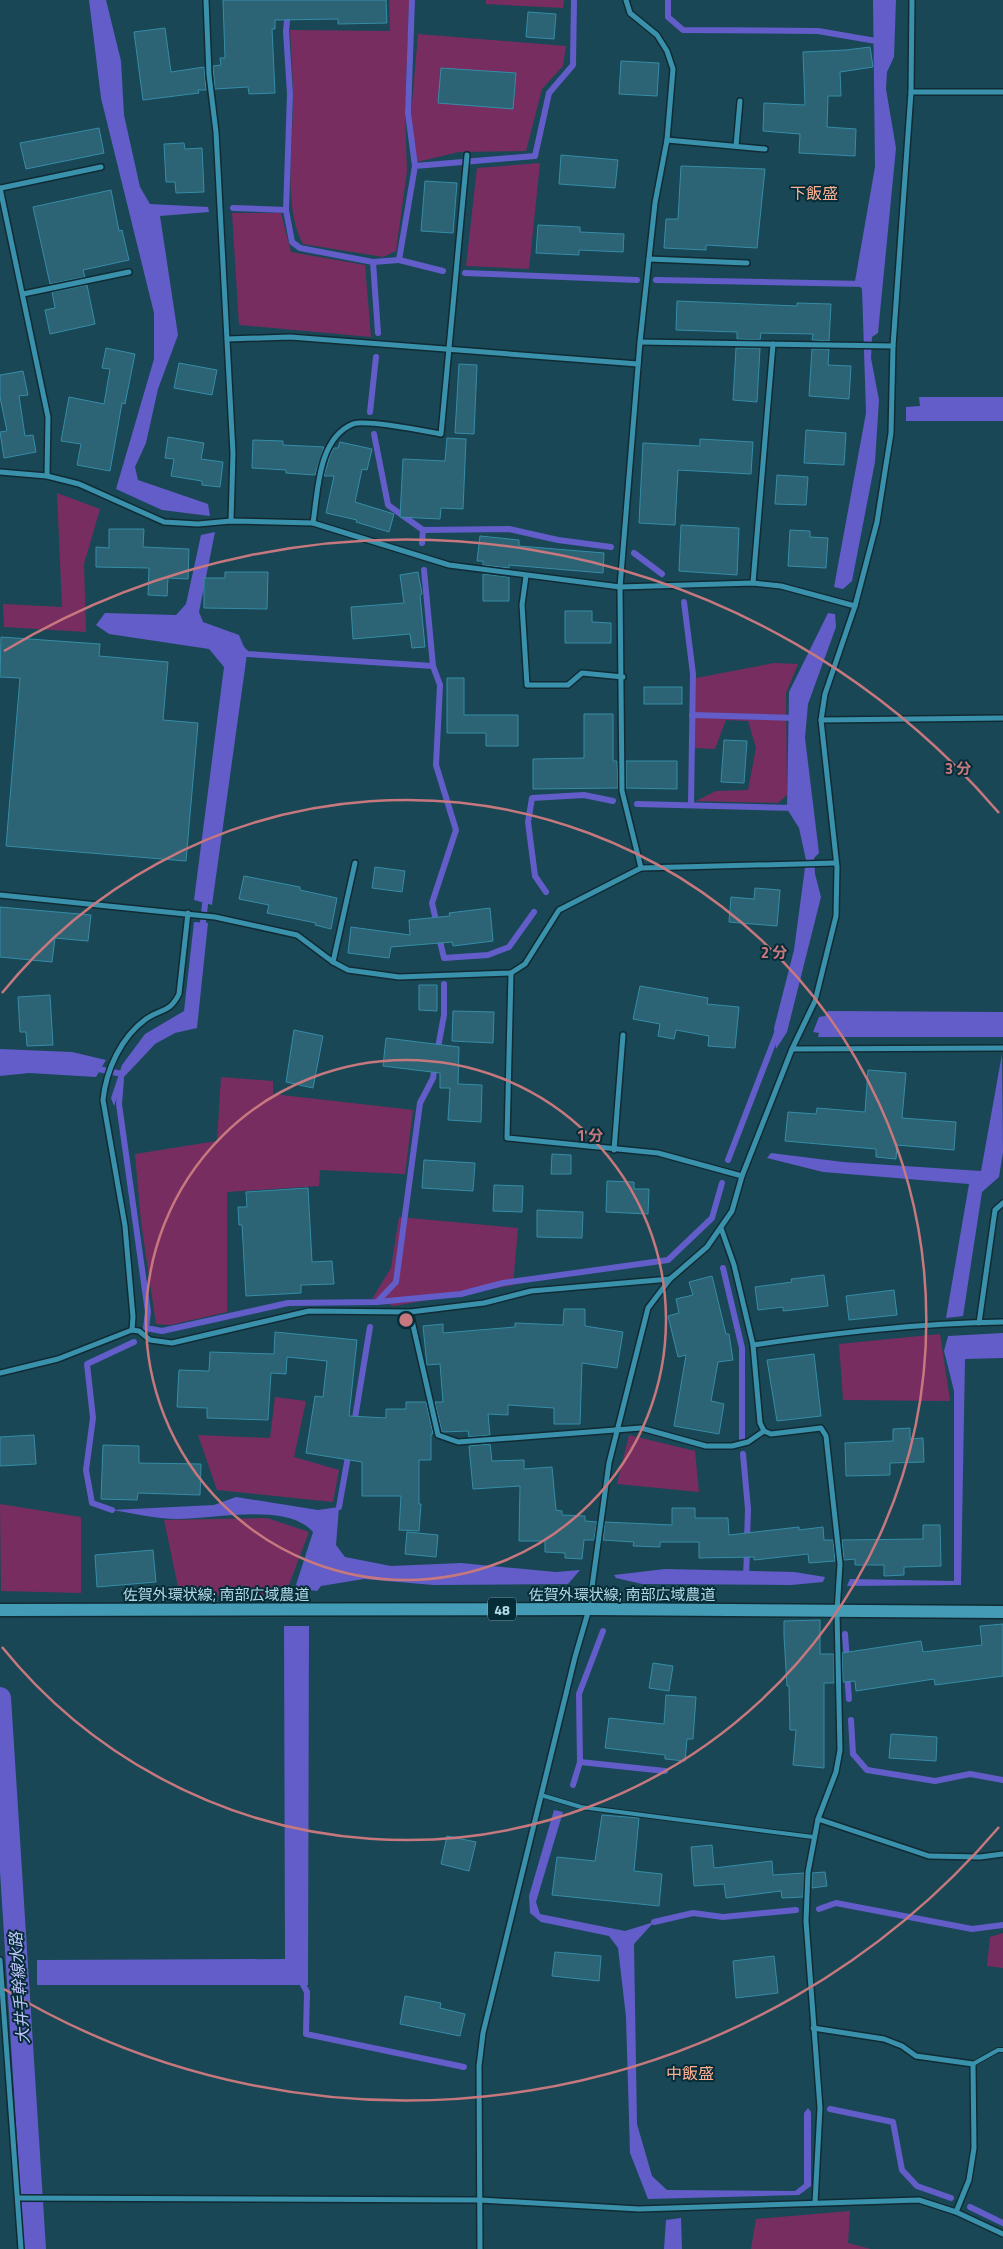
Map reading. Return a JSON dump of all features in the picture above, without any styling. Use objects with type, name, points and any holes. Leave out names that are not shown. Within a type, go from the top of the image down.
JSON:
[{"type":"main road","name":"佐賀外環状線; 南部広域農道","points":[[0,1610],[589,1609],[1003,1612]]},
{"type":"street","points":[[206,0],[209,75],[216,132],[233,453],[232,521]]},
{"type":"street","points":[[626,0],[630,13],[657,35],[668,51],[673,70],[667,140],[655,203],[640,342],[620,587],[622,792],[641,868]]},
{"type":"street","points":[[480,2249],[479,2066],[483,2033],[589,1609],[610,1463],[648,1308],[670,1279],[707,1247],[732,1210],[742,1176],[792,1049],[815,1001],[836,916],[836,863],[821,720],[825,694],[855,606],[878,522],[891,434],[893,346],[911,92],[912,0]]},
{"type":"street","points":[[911,92],[1003,92]]},
{"type":"street","points":[[736,146],[740,101]]},
{"type":"street","points":[[667,140],[765,149]]},
{"type":"street","points":[[313,522],[323,463],[333,438],[354,423],[386,425],[441,434],[467,155]]},
{"type":"street","points":[[47,476],[48,417],[0,188],[101,167]]},
{"type":"street","points":[[649,259],[747,263]]},
{"type":"street","points":[[23,294],[129,272]]},
{"type":"street","points":[[227,339],[290,337],[638,364]]},
{"type":"street","points":[[640,342],[893,346]]},
{"type":"street","points":[[753,583],[772,344]]},
{"type":"street","points":[[0,472],[47,476],[79,484],[164,522],[198,524],[232,521],[313,522],[449,566],[620,587],[753,583],[781,586],[855,606]]},
{"type":"street","points":[[526,576],[522,605],[526,685],[568,685],[582,673],[622,678]]},
{"type":"street","points":[[821,720],[1003,718]]},
{"type":"street","points":[[333,962],[355,863]]},
{"type":"street","points":[[0,895],[215,917],[297,935],[333,962],[348,970],[400,978],[511,973],[525,964],[559,910],[641,868],[836,863]]},
{"type":"street","points":[[132,1330],[133,1317],[125,1226],[103,1100],[104,1085],[121,1043],[146,1019],[173,1006],[179,994],[188,913]]},
{"type":"street","points":[[511,973],[507,1138],[658,1153],[742,1176]]},
{"type":"street","points":[[614,1150],[623,1035]]},
{"type":"street","points":[[792,1049],[1003,1048]]},
{"type":"street","points":[[979,1322],[995,1210],[1003,1203]]},
{"type":"street","points":[[720,1228],[734,1265],[753,1345],[760,1423],[764,1431],[771,1434],[821,1428],[826,1436],[840,1564],[837,1612],[840,1750],[836,1772],[813,1837],[808,1872],[806,1921],[812,2028],[820,2108],[815,2203]]},
{"type":"street","points":[[0,1373],[58,1359],[132,1330],[139,1332],[150,1340],[172,1343],[309,1312],[410,1312],[484,1304],[531,1290],[670,1279]]},
{"type":"street","points":[[410,1312],[438,1435],[458,1442],[640,1428],[706,1446],[732,1446],[748,1442],[764,1431]]},
{"type":"street","points":[[753,1345],[886,1329],[1003,1322]]},
{"type":"street","points":[[818,1819],[929,1856],[980,1857],[1003,1854]]},
{"type":"street","points":[[0,1960],[1,1998],[21,2249]]},
{"type":"street","points":[[812,2028],[884,2039],[902,2046],[916,2056],[973,2064],[974,2148],[969,2180],[956,2212]]},
{"type":"street","points":[[18,2198],[480,2200],[639,2209],[919,2200],[956,2212],[1003,2234]]},
{"type":"lane","points":[[541,1795],[581,1807],[813,1837]]},
{"type":"lane","points":[[973,2064],[998,2050],[1003,2050]]},
{"type":"shaded area","points":[[89,0],[106,0],[121,61],[124,115],[140,187],[150,204],[208,207],[209,212],[160,216],[178,335],[158,389],[146,443],[135,467],[138,480],[208,504],[210,516],[162,510],[116,489],[154,359],[154,313],[101,98]]},
{"type":"shaded area","points":[[389,0],[409,0],[405,112],[407,171],[396,251],[383,257],[303,244],[293,211],[291,192],[293,96],[290,30],[390,31]]},
{"type":"shaded area","points":[[486,0],[564,0],[563,8],[486,4]]},
{"type":"shaded area","points":[[873,0],[896,0],[894,57],[887,72],[886,89],[896,148],[878,333],[872,337],[871,358],[879,400],[875,462],[852,581],[843,589],[834,587],[866,413],[862,289],[855,281],[875,167]]},
{"type":"shaded area","points":[[418,34],[566,46],[563,66],[542,89],[526,151],[459,152],[417,162],[411,115]]},
{"type":"shaded area","points":[[540,163],[529,269],[466,266],[477,168]]},
{"type":"shaded area","points":[[232,213],[281,213],[291,252],[365,265],[371,337],[239,325]]},
{"type":"shaded area","points":[[919,397],[1003,397],[1003,421],[906,421],[906,407],[920,406]]},
{"type":"shaded area","points":[[57,493],[100,509],[84,564],[86,632],[4,627],[3,604],[62,607]]},
{"type":"shaded area","points":[[215,532],[199,612],[203,622],[239,635],[247,654],[212,905],[194,900],[224,667],[209,649],[109,634],[96,625],[105,613],[176,615],[186,604],[201,535]]},
{"type":"shaded area","points":[[828,613],[835,614],[836,627],[808,704],[805,738],[819,853],[814,858],[815,874],[821,897],[787,1032],[776,1049],[774,1028],[794,950],[806,860],[799,828],[787,809],[789,692]]},
{"type":"shaded area","points":[[774,663],[798,664],[786,693],[787,795],[778,803],[696,801],[716,791],[748,790],[756,748],[748,721],[726,720],[715,749],[694,748],[696,678]]},
{"type":"shaded area","points":[[194,922],[208,923],[197,1028],[175,1033],[155,1044],[124,1077],[114,1106],[111,1098],[122,1065],[145,1034],[184,1011]]},
{"type":"shaded area","points":[[828,1011],[1003,1012],[1003,1037],[818,1037],[819,1033],[813,1032],[819,1017],[825,1016]]},
{"type":"shaded area","points":[[0,1049],[72,1052],[106,1060],[96,1077],[29,1073],[0,1076]]},
{"type":"shaded area","points":[[1002,1054],[1003,1152],[999,1177],[982,1192],[963,1316],[946,1318],[969,1184],[823,1172],[767,1158],[771,1153],[843,1162],[981,1171]]},
{"type":"shaded area","points":[[221,1077],[273,1081],[273,1094],[413,1110],[405,1174],[320,1170],[319,1186],[227,1192],[227,1312],[170,1325],[156,1324],[141,1222],[135,1154],[217,1141]]},
{"type":"shaded area","points":[[399,1217],[518,1228],[513,1285],[394,1306],[372,1299],[391,1268]]},
{"type":"shaded area","points":[[1003,1333],[1003,1358],[965,1359],[961,1585],[847,1586],[850,1579],[954,1581],[954,1391],[944,1351],[948,1336]]},
{"type":"shaded area","points":[[940,1334],[950,1401],[843,1400],[839,1344]]},
{"type":"shaded area","points":[[275,1397],[306,1401],[294,1457],[339,1470],[333,1502],[217,1490],[198,1435],[270,1438]]},
{"type":"shaded area","points":[[629,1435],[695,1451],[699,1492],[617,1484]]},
{"type":"shaded area","points":[[236,1497],[318,1510],[339,1507],[336,1545],[345,1557],[391,1566],[461,1563],[556,1572],[580,1570],[568,1584],[433,1585],[364,1579],[321,1586],[317,1591],[295,1588],[313,1532],[301,1523],[286,1517],[249,1514],[169,1519],[112,1510],[214,1505]]},
{"type":"shaded area","points":[[0,1504],[81,1517],[81,1593],[1,1591]]},
{"type":"shaded area","points":[[267,1518],[309,1532],[285,1595],[180,1596],[164,1520]]},
{"type":"shaded area","points":[[665,1569],[794,1572],[825,1577],[823,1582],[791,1585],[642,1584],[616,1578],[614,1575]]},
{"type":"shaded area","points":[[284,1626],[309,1626],[308,1985],[37,1985],[37,1960],[285,1959]]},
{"type":"shaded area","points":[[554,1810],[563,1812],[536,1902],[540,1914],[625,1931],[654,1922],[634,1944],[637,2124],[652,2176],[667,2190],[795,2191],[804,2184],[804,2113],[808,2108],[811,2112],[811,2186],[799,2195],[648,2199],[630,2153],[626,2017],[618,1948],[609,1936],[541,1922],[530,1913],[529,1896]]},
{"type":"shaded area","points":[[1003,1933],[1003,1968],[987,1966],[990,1937]]},
{"type":"shaded area","points":[[850,2211],[848,2243],[871,2249],[751,2249],[756,2219]]},
{"type":"shaded area","points":[[681,2218],[682,2249],[664,2249],[666,2220]]},
{"type":"building","points":[[223,0],[386,0],[387,23],[338,24],[338,19],[275,20],[275,29],[272,29],[275,93],[249,94],[248,87],[215,89],[213,66],[221,65],[220,58],[225,58]]},
{"type":"building","points":[[528,12],[556,14],[554,39],[526,37]]},
{"type":"building","points":[[165,28],[171,72],[204,67],[206,90],[198,90],[199,93],[143,100],[134,32]]},
{"type":"building","points":[[870,47],[873,67],[840,72],[841,96],[828,96],[827,127],[856,129],[855,156],[799,153],[800,134],[763,131],[764,103],[805,105],[803,52]]},
{"type":"building","points":[[621,61],[659,63],[657,96],[619,94]]},
{"type":"building","points":[[441,68],[516,73],[513,109],[438,103]]},
{"type":"building","points":[[99,128],[104,153],[26,169],[20,143]]},
{"type":"building","points":[[184,143],[185,149],[202,148],[204,192],[176,193],[175,182],[166,182],[164,144]]},
{"type":"building","points":[[561,155],[618,160],[615,188],[559,184]]},
{"type":"building","points":[[681,166],[765,169],[757,248],[706,245],[706,250],[664,248],[666,219],[678,219]]},
{"type":"building","points":[[425,181],[457,183],[453,233],[421,231]]},
{"type":"building","points":[[111,190],[119,231],[122,230],[129,260],[83,270],[85,277],[50,284],[33,207]]},
{"type":"building","points":[[538,225],[580,227],[580,232],[624,234],[623,252],[579,250],[579,255],[536,253]]},
{"type":"building","points":[[87,285],[95,324],[50,334],[45,310],[55,308],[52,292]]},
{"type":"building","points":[[677,301],[797,306],[797,303],[831,304],[829,341],[812,340],[813,334],[761,333],[760,340],[737,339],[737,332],[676,330]]},
{"type":"building","points":[[106,348],[135,354],[125,404],[122,403],[110,471],[77,465],[81,444],[61,441],[69,397],[104,404],[110,369],[102,368]]},
{"type":"building","points":[[736,348],[760,348],[757,402],[733,400]]},
{"type":"building","points":[[812,349],[829,349],[828,365],[851,366],[849,399],[809,396]]},
{"type":"building","points":[[179,363],[217,370],[212,395],[174,388]]},
{"type":"building","points":[[459,364],[477,365],[474,434],[455,433]]},
{"type":"building","points":[[23,371],[28,395],[19,396],[25,436],[33,435],[36,452],[4,458],[0,432],[7,431],[0,397],[0,375]]},
{"type":"building","points":[[806,430],[846,433],[844,465],[804,463]]},
{"type":"building","points":[[168,437],[204,443],[201,459],[223,462],[220,487],[202,485],[202,481],[171,476],[174,459],[165,458]]},
{"type":"building","points":[[447,438],[466,439],[463,509],[441,508],[440,519],[400,517],[403,459],[445,461]]},
{"type":"building","points":[[700,439],[753,442],[751,474],[678,470],[675,525],[639,523],[643,443],[700,446]]},
{"type":"building","points":[[253,440],[283,441],[283,445],[324,447],[315,475],[286,473],[286,470],[252,468]]},
{"type":"building","points":[[340,442],[372,449],[367,470],[362,469],[355,502],[394,514],[389,532],[356,522],[357,520],[326,513],[334,476],[324,476],[330,455],[334,448],[338,448]]},
{"type":"building","points":[[777,475],[808,477],[806,505],[775,504]]},
{"type":"building","points":[[681,525],[739,528],[737,575],[679,571]]},
{"type":"building","points":[[109,529],[144,529],[143,547],[189,549],[188,579],[168,578],[167,596],[148,595],[149,568],[96,567],[96,547],[109,548]]},
{"type":"building","points":[[790,530],[810,531],[810,537],[828,538],[826,568],[788,566]]},
{"type":"building","points":[[480,536],[519,540],[519,546],[604,553],[603,573],[509,565],[509,568],[483,565],[483,561],[477,561]]},
{"type":"building","points":[[225,572],[268,572],[267,609],[204,608],[204,578],[225,578]]},
{"type":"building","points":[[418,572],[422,594],[420,595],[425,647],[412,648],[410,634],[353,639],[351,607],[404,603],[400,575]]},
{"type":"building","points":[[483,574],[509,577],[509,601],[483,601]]},
{"type":"building","points":[[565,611],[592,611],[592,622],[611,623],[611,643],[565,643]]},
{"type":"building","points":[[1,637],[100,644],[99,656],[168,662],[163,720],[198,723],[186,861],[6,846],[20,678],[0,677]]},
{"type":"building","points":[[447,678],[464,678],[464,715],[518,715],[518,746],[486,746],[486,733],[447,733]]},
{"type":"building","points":[[644,687],[682,687],[682,704],[644,704]]},
{"type":"building","points":[[584,714],[613,714],[613,761],[617,761],[618,788],[533,789],[533,759],[584,758]]},
{"type":"building","points":[[724,740],[747,741],[744,783],[721,782]]},
{"type":"building","points":[[626,761],[677,761],[677,789],[626,788]]},
{"type":"building","points":[[375,867],[405,871],[402,892],[372,888]]},
{"type":"building","points":[[244,876],[300,887],[300,890],[337,898],[331,929],[315,925],[316,923],[267,913],[269,905],[239,899]]},
{"type":"building","points":[[755,888],[780,890],[777,926],[729,922],[731,897],[754,899]]},
{"type":"building","points":[[0,907],[91,915],[88,941],[55,938],[52,962],[0,957]]},
{"type":"building","points":[[490,908],[493,941],[453,946],[452,942],[391,947],[389,958],[348,953],[351,927],[410,935],[409,920],[450,916],[449,913]]},
{"type":"building","points":[[419,985],[437,985],[437,1011],[419,1010]]},
{"type":"building","points":[[640,986],[708,998],[707,1004],[739,1007],[735,1048],[708,1046],[709,1036],[676,1030],[674,1039],[658,1036],[660,1024],[633,1019]]},
{"type":"building","points":[[50,995],[53,1045],[27,1046],[26,1032],[20,1032],[18,997]]},
{"type":"building","points":[[453,1011],[494,1012],[493,1043],[452,1041]]},
{"type":"building","points":[[294,1030],[323,1036],[313,1088],[286,1082]]},
{"type":"building","points":[[386,1038],[459,1047],[458,1084],[482,1085],[481,1122],[448,1120],[450,1088],[440,1088],[440,1073],[383,1066]]},
{"type":"building","points":[[868,1070],[906,1073],[902,1118],[956,1122],[954,1150],[897,1145],[896,1159],[876,1157],[876,1149],[785,1141],[788,1112],[816,1114],[817,1108],[865,1112]]},
{"type":"building","points":[[552,1154],[571,1155],[571,1174],[551,1174]]},
{"type":"building","points":[[424,1160],[475,1163],[473,1191],[422,1188]]},
{"type":"building","points":[[607,1181],[634,1182],[634,1189],[649,1189],[648,1214],[606,1212]]},
{"type":"building","points":[[494,1185],[523,1186],[522,1212],[493,1211]]},
{"type":"building","points":[[308,1188],[312,1262],[332,1261],[334,1284],[301,1285],[301,1293],[246,1296],[242,1225],[239,1225],[238,1207],[247,1207],[246,1192]]},
{"type":"building","points":[[537,1210],[583,1212],[582,1238],[537,1237]]},
{"type":"building","points":[[824,1275],[828,1306],[783,1311],[783,1307],[758,1310],[755,1287],[792,1282],[791,1279]]},
{"type":"building","points":[[712,1276],[726,1334],[729,1334],[733,1360],[718,1362],[711,1401],[724,1404],[719,1434],[674,1426],[686,1355],[678,1357],[668,1316],[679,1313],[676,1299],[693,1295],[689,1282]]},
{"type":"building","points":[[894,1290],[897,1315],[849,1320],[846,1296]]},
{"type":"building","points":[[564,1309],[585,1309],[585,1326],[623,1332],[617,1368],[582,1363],[580,1424],[554,1424],[554,1408],[508,1405],[508,1415],[488,1414],[490,1435],[469,1437],[468,1431],[442,1432],[435,1402],[443,1402],[440,1364],[427,1365],[423,1326],[443,1324],[443,1333],[515,1327],[515,1323],[563,1325]]},
{"type":"building","points":[[275,1332],[357,1340],[349,1416],[386,1418],[386,1409],[406,1409],[406,1402],[426,1402],[433,1434],[431,1434],[431,1460],[419,1460],[419,1504],[421,1504],[419,1531],[399,1530],[401,1496],[362,1496],[362,1462],[306,1453],[315,1396],[323,1397],[327,1361],[287,1357],[286,1374],[271,1373],[268,1420],[207,1418],[207,1408],[177,1407],[179,1370],[209,1371],[210,1352],[274,1354]]},
{"type":"building","points":[[814,1354],[821,1416],[777,1421],[767,1360]]},
{"type":"building","points":[[910,1428],[910,1439],[923,1438],[924,1462],[890,1463],[890,1475],[846,1476],[845,1443],[893,1441],[893,1429]]},
{"type":"building","points":[[34,1435],[36,1464],[0,1466],[0,1437]]},
{"type":"building","points":[[490,1444],[492,1461],[524,1460],[524,1469],[552,1467],[556,1510],[562,1511],[562,1515],[585,1516],[585,1521],[597,1522],[594,1540],[584,1540],[582,1559],[565,1558],[565,1553],[545,1552],[545,1541],[519,1541],[520,1486],[473,1489],[469,1446]]},
{"type":"building","points":[[103,1445],[139,1446],[139,1463],[201,1464],[200,1495],[138,1493],[137,1500],[101,1499]]},
{"type":"building","points":[[672,1508],[695,1508],[695,1518],[728,1518],[729,1535],[799,1527],[799,1530],[823,1527],[824,1540],[833,1540],[835,1561],[809,1563],[808,1554],[754,1560],[754,1557],[699,1558],[699,1542],[660,1542],[660,1547],[633,1546],[634,1542],[603,1540],[605,1522],[672,1525]]},
{"type":"building","points":[[923,1525],[940,1525],[941,1566],[904,1567],[904,1575],[884,1576],[884,1565],[855,1565],[855,1559],[844,1560],[842,1540],[923,1539]]},
{"type":"building","points":[[407,1532],[438,1535],[436,1557],[405,1554]]},
{"type":"building","points":[[153,1550],[156,1582],[97,1587],[95,1555]]},
{"type":"building","points":[[820,1620],[820,1654],[834,1654],[834,1683],[824,1683],[824,1768],[793,1765],[796,1730],[790,1730],[789,1686],[787,1686],[784,1636],[784,1621]]},
{"type":"building","points":[[1003,1624],[1003,1676],[935,1685],[934,1679],[856,1691],[855,1681],[843,1682],[842,1653],[921,1641],[923,1652],[982,1645],[980,1626]]},
{"type":"building","points":[[653,1663],[673,1666],[669,1691],[649,1688]]},
{"type":"building","points":[[666,1695],[696,1697],[693,1739],[687,1739],[685,1761],[665,1759],[665,1755],[605,1748],[609,1718],[664,1724]]},
{"type":"building","points":[[891,1734],[937,1737],[936,1761],[889,1758]]},
{"type":"building","points":[[602,1815],[639,1818],[634,1871],[662,1874],[659,1906],[552,1895],[557,1857],[595,1861]]},
{"type":"building","points":[[447,1836],[476,1842],[469,1871],[441,1864]]},
{"type":"building","points":[[712,1845],[714,1868],[772,1861],[773,1875],[804,1873],[803,1897],[782,1898],[781,1891],[726,1898],[724,1884],[694,1886],[691,1847]]},
{"type":"building","points":[[825,1872],[827,1886],[812,1888],[812,1873]]},
{"type":"building","points":[[555,1952],[601,1956],[599,1981],[552,1976]]},
{"type":"building","points":[[774,1956],[778,1993],[736,1998],[733,1961]]},
{"type":"building","points":[[405,1996],[441,2003],[440,2008],[465,2014],[460,2036],[400,2024]]},
{"type":"waterway","points":[[289,0],[286,31],[290,94],[286,210],[292,242],[300,248],[373,262],[378,333]]},
{"type":"waterway","points":[[412,0],[408,113],[415,166]]},
{"type":"waterway","points":[[373,262],[399,260],[415,166],[535,156],[549,93],[573,65],[574,0]]},
{"type":"waterway","points":[[668,0],[668,17],[683,30],[818,31],[882,42]]},
{"type":"waterway","points":[[233,208],[286,210]]},
{"type":"waterway","points":[[399,260],[443,271]]},
{"type":"waterway","points":[[465,273],[637,280]]},
{"type":"waterway","points":[[656,280],[865,284]]},
{"type":"waterway","points":[[370,412],[376,357]]},
{"type":"waterway","points":[[374,434],[388,505],[423,530],[422,543]]},
{"type":"waterway","points":[[423,530],[509,529],[558,540],[611,547]]},
{"type":"waterway","points":[[634,553],[662,574]]},
{"type":"waterway","points":[[424,570],[433,666],[440,685],[436,765],[456,830],[432,903],[437,925]]},
{"type":"waterway","points":[[684,602],[693,674],[691,804]]},
{"type":"waterway","points":[[242,649],[247,654],[433,666]]},
{"type":"waterway","points":[[692,715],[796,718]]},
{"type":"waterway","points":[[546,892],[535,876],[528,822],[532,798],[584,795],[613,801]]},
{"type":"waterway","points":[[637,804],[795,808]]},
{"type":"waterway","points":[[202,931],[206,896]]},
{"type":"waterway","points":[[439,937],[444,958],[488,955],[509,947],[534,912]]},
{"type":"waterway","points":[[437,1053],[444,1015],[444,984]]},
{"type":"waterway","points":[[728,1160],[777,1033]]},
{"type":"waterway","points":[[377,1302],[396,1282],[420,1103],[433,1078],[435,1065]]},
{"type":"waterway","points":[[94,1068],[122,1074]]},
{"type":"waterway","points":[[121,1079],[119,1104],[148,1312],[146,1328],[162,1331],[288,1303],[377,1302],[461,1294],[503,1283],[668,1260],[712,1218],[722,1183]]},
{"type":"waterway","points":[[723,1268],[742,1348],[742,1438]]},
{"type":"waterway","points":[[354,1424],[370,1327]]},
{"type":"waterway","points":[[112,1510],[92,1503],[86,1470],[93,1418],[87,1364],[134,1342]]},
{"type":"waterway","points":[[339,1507],[349,1451]]},
{"type":"waterway","points":[[743,1454],[748,1509],[747,1541]]},
{"type":"waterway","points":[[746,1577],[747,1551]]},
{"type":"waterway","points":[[573,1785],[580,1762],[579,1694],[603,1631]]},
{"type":"waterway","points":[[845,1634],[847,1661]]},
{"type":"waterway","points":[[847,1673],[849,1699]]},
{"type":"waterway","name":"大井手幹線水路","points":[[0,1698],[35,2249]]},
{"type":"waterway","points":[[851,1720],[853,1754],[867,1770],[935,1781],[970,1774],[1003,1780]]},
{"type":"waterway","points":[[580,1762],[665,1771]]},
{"type":"waterway","points":[[819,1909],[836,1903],[972,1929],[1003,1925]]},
{"type":"waterway","points":[[654,1922],[693,1913],[723,1917],[796,1910]]},
{"type":"waterway","points":[[300,1979],[307,1992],[306,2034],[464,2067]]},
{"type":"waterway","points":[[830,2109],[893,2122],[902,2170],[917,2186],[951,2198]]},
{"type":"waterway","points":[[970,2207],[1003,2223]]},
{"type":"district","name":"下飯盛","points":[[814,193]]},
{"type":"district","name":"中飯盛","points":[[690,2073]]}]
